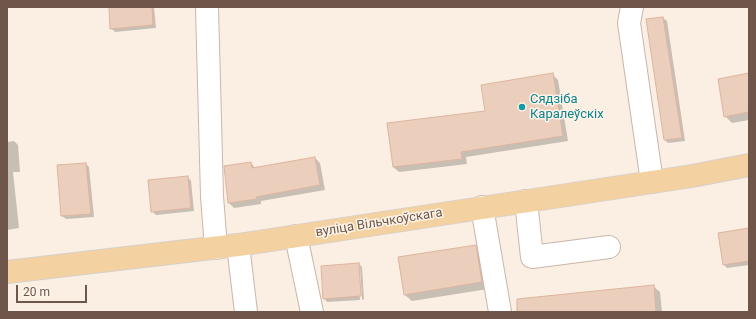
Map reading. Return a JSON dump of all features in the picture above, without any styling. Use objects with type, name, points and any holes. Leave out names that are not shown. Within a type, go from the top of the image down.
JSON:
[{"type":"main road","name":"вуліца Вільчкоўскага","points":[[7,272],[238,245],[652,182],[749,165]]},
{"type":"street","points":[[207,7],[212,188],[216,248]]},
{"type":"street","points":[[632,7],[629,23],[652,182]]},
{"type":"street","points":[[526,201],[532,257],[609,247]]},
{"type":"street","points":[[482,207],[500,312]]},
{"type":"street","points":[[296,236],[312,312]]},
{"type":"street","points":[[238,245],[246,312]]},
{"type":"building","points":[[109,7],[152,7],[153,25],[110,29]]},
{"type":"building","points":[[663,17],[682,138],[664,140],[646,19]]},
{"type":"building","points":[[553,73],[563,136],[461,152],[462,159],[393,167],[387,123],[485,111],[481,85]]},
{"type":"building","points":[[749,73],[749,112],[724,117],[718,79]]},
{"type":"building","points":[[315,157],[320,185],[256,197],[257,199],[228,203],[224,166],[251,162],[252,168]]},
{"type":"building","points":[[86,163],[91,214],[61,216],[57,165]]},
{"type":"building","points":[[188,176],[191,208],[151,212],[148,180]]},
{"type":"building","points":[[749,228],[749,261],[723,265],[718,233]]},
{"type":"building","points":[[476,245],[482,282],[404,295],[398,257]]},
{"type":"building","points":[[359,263],[361,296],[323,299],[321,266]]},
{"type":"building","points":[[654,285],[656,312],[517,312],[517,299]]},
{"type":"place","name":"Сядзіба Каралеўскіх","points":[[522,107]]}]
